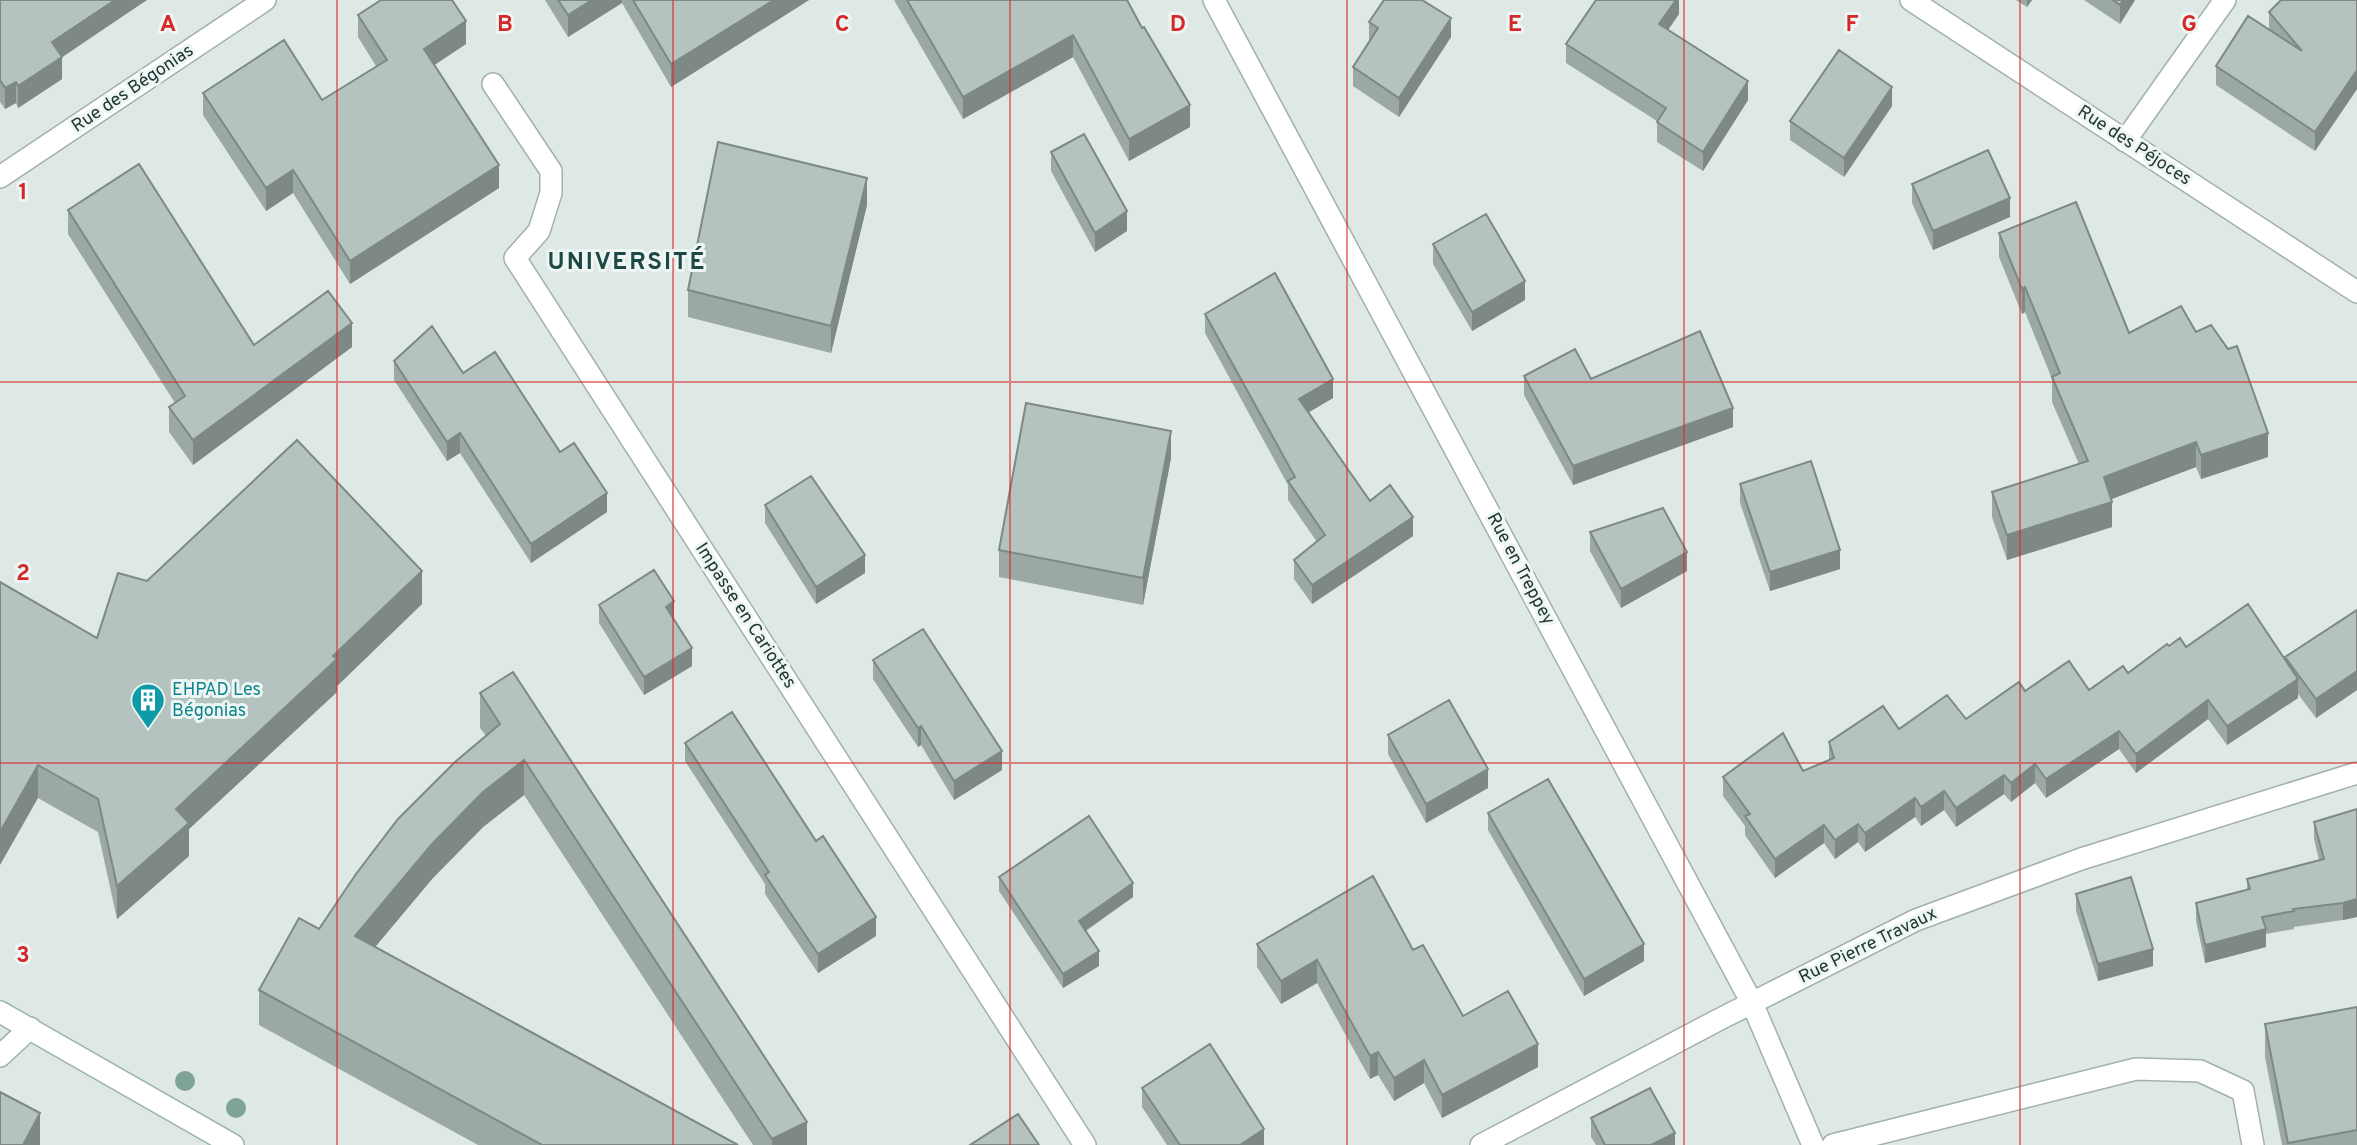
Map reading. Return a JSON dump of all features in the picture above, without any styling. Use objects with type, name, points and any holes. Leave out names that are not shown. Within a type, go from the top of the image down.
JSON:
[{"type":"street","name":"Rue des Bégonias","points":[[0,177],[265,0]]},
{"type":"street","name":"Rue en Treppey","points":[[1214,0],[1752,1003],[1813,1145]]},
{"type":"street","name":"Rue des Péjoces","points":[[1911,0],[2357,292]]},
{"type":"street","points":[[2125,141],[2225,0]]},
{"type":"street","name":"Impasse en Cariottes","points":[[493,84],[551,171],[551,193],[539,231],[515,258],[1085,1145]]},
{"type":"street","name":"Rue Pierre Travaux","points":[[1481,1145],[1916,920],[2081,859],[2357,773]]},
{"type":"street","points":[[0,1012],[233,1145]]},
{"type":"street","points":[[0,1056],[30,1028]]},
{"type":"street","points":[[1833,1145],[2136,1069],[2200,1071],[2243,1091],[2253,1145]]},
{"type":"building","points":[[0,0],[115,0],[52,42],[62,57],[18,86],[16,82],[5,88],[0,80]]},
{"type":"building","points":[[381,0],[452,0],[466,21],[424,49],[499,165],[350,261],[293,170],[266,188],[203,93],[284,40],[322,100],[387,60],[358,15]]},
{"type":"building","points":[[558,0],[592,0],[568,15]]},
{"type":"building","points":[[633,0],[774,0],[671,64]]},
{"type":"building","points":[[907,0],[1127,0],[1190,105],[1129,139],[1073,35],[963,97]]},
{"type":"building","points":[[1384,0],[1422,0],[1451,18],[1399,98],[1353,67],[1378,28],[1369,22]]},
{"type":"building","points":[[1596,0],[1676,0],[1659,24],[1748,81],[1703,152],[1657,122],[1666,108],[1566,44]]},
{"type":"building","points":[[2281,0],[2357,0],[2357,70],[2315,132],[2216,66],[2248,16],[2302,51],[2269,12]]},
{"type":"building","points":[[1839,50],[1892,87],[1844,158],[1790,121]]},
{"type":"building","points":[[1084,134],[1127,211],[1095,233],[1051,152]]},
{"type":"building","points":[[718,142],[867,178],[831,326],[688,290]]},
{"type":"building","points":[[1988,150],[2010,198],[1933,231],[1912,184]]},
{"type":"building","points":[[139,164],[254,345],[328,291],[352,323],[193,440],[169,407],[185,396],[68,210]]},
{"type":"building","points":[[2076,202],[2129,333],[2181,306],[2196,332],[2211,325],[2228,349],[2237,346],[2268,433],[2201,455],[2196,442],[2104,477],[2112,502],[2007,535],[1992,492],[2088,461],[2052,377],[2060,373],[2025,287],[2022,289],[1999,233]]},
{"type":"building","points":[[1486,214],[1525,281],[1472,312],[1433,244]]},
{"type":"building","points":[[1275,273],[1333,379],[1299,399],[1370,501],[1390,485],[1413,517],[1312,585],[1294,560],[1325,535],[1288,481],[1295,477],[1205,314]]},
{"type":"building","points":[[432,326],[463,373],[495,352],[560,452],[574,443],[607,493],[531,544],[460,433],[447,442],[394,361]]},
{"type":"building","points":[[1700,331],[1733,408],[1573,466],[1524,376],[1575,349],[1591,379]]},
{"type":"building","points":[[1026,403],[1171,431],[1143,578],[999,550]]},
{"type":"building","name":"EHPAD Les Bégonias","points":[[297,440],[422,571],[333,656],[337,659],[176,809],[189,823],[117,886],[98,799],[38,765],[0,832],[0,582],[97,638],[118,573],[147,581]]},
{"type":"building","points":[[1811,461],[1840,550],[1770,572],[1740,484]]},
{"type":"building","points":[[811,476],[865,555],[816,587],[765,505]]},
{"type":"building","points":[[1663,508],[1687,552],[1621,589],[1590,532]]},
{"type":"building","points":[[654,570],[674,601],[666,607],[692,648],[644,677],[599,605]]},
{"type":"building","points":[[2248,604],[2298,679],[2227,726],[2208,700],[2136,754],[2119,731],[2046,779],[2035,764],[2011,783],[2004,775],[1956,808],[1944,791],[1921,807],[1915,798],[1865,833],[1858,824],[1835,840],[1824,825],[1775,859],[1745,816],[1750,814],[1723,777],[1783,733],[1803,771],[1834,758],[1829,742],[1883,706],[1899,729],[1947,695],[1966,719],[2019,682],[2025,691],[2069,661],[2089,690],[2123,666],[2128,673],[2167,644],[2169,646],[2180,638],[2186,647]]},
{"type":"building","points":[[2357,610],[2357,671],[2316,699],[2285,657]]},
{"type":"building","points":[[923,629],[1002,751],[954,781],[921,726],[918,728],[873,660]]},
{"type":"building","points":[[513,672],[807,1122],[772,1139],[524,760],[483,792],[432,844],[355,936],[738,1145],[542,1145],[259,990],[299,918],[319,929],[398,819],[455,762],[500,724],[480,693]]},
{"type":"building","points":[[1449,700],[1488,769],[1426,804],[1388,735]]},
{"type":"building","points":[[732,712],[816,841],[823,836],[876,917],[818,954],[765,875],[769,872],[685,743]]},
{"type":"building","points":[[1548,779],[1644,944],[1584,979],[1488,813]]},
{"type":"building","points":[[2357,809],[2357,899],[2262,917],[2266,929],[2205,945],[2196,903],[2250,889],[2247,879],[2324,859],[2314,822]]},
{"type":"building","points":[[1089,816],[1133,883],[1079,921],[1099,951],[1063,974],[999,877]]},
{"type":"building","points":[[1373,876],[1413,950],[1423,945],[1463,1016],[1508,991],[1538,1044],[1442,1095],[1424,1060],[1394,1078],[1378,1052],[1370,1056],[1317,960],[1281,981],[1257,944]]},
{"type":"building","points":[[2131,877],[2153,949],[2098,964],[2076,894]]},
{"type":"building","points":[[2357,1007],[2357,1130],[2288,1143],[2265,1024]]},
{"type":"building","points":[[1210,1044],[1264,1129],[1240,1145],[1180,1145],[1142,1088]]},
{"type":"building","points":[[1650,1088],[1675,1133],[1651,1145],[1605,1145],[1591,1118]]},
{"type":"building","points":[[0,1092],[40,1113],[23,1145],[0,1145]]},
{"type":"building","points":[[1018,1114],[1039,1145],[970,1145]]},
{"type":"place","name":"EHPAD Les Bégonias","points":[[148,730]]},
{"type":"district","name":"UNIVERSITÉ","points":[[627,263]]}]
